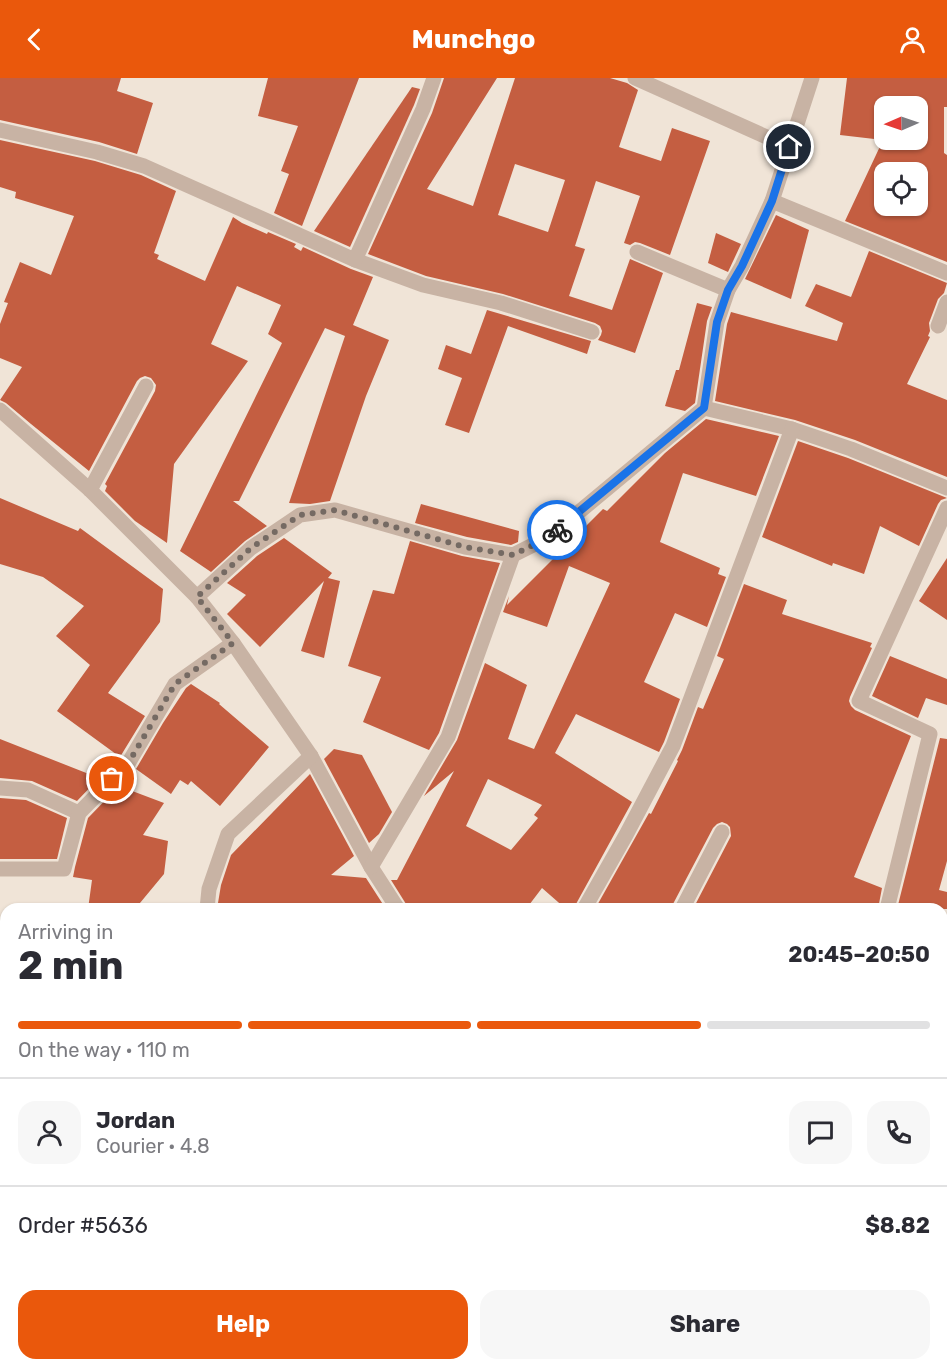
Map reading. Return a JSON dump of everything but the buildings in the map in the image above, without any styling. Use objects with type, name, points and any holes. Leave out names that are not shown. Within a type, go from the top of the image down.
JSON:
[{"type":"street","points":[[355,260],[423,109],[434,78]]},
{"type":"street","points":[[635,78],[789,147]]},
{"type":"street","points":[[197,597],[251,548],[300,515],[335,510],[465,547],[513,555],[549,537],[704,408],[717,322],[728,290],[742,266],[772,201],[812,78]]},
{"type":"street","points":[[0,130],[97,152],[144,166],[355,260],[423,285],[501,303],[592,332]]},
{"type":"street","points":[[772,201],[947,273]]},
{"type":"street","points":[[637,252],[728,290]]},
{"type":"street","points":[[938,326],[947,302]]},
{"type":"street","points":[[90,489],[146,386]]},
{"type":"street","points":[[704,408],[792,429],[851,449],[947,488]]},
{"type":"street","points":[[0,410],[90,489],[197,597],[233,643],[311,756],[371,867],[394,903]]},
{"type":"street","points":[[587,903],[673,746],[792,429]]},
{"type":"street","points":[[888,903],[930,734],[859,701],[947,508]]},
{"type":"street","points":[[371,867],[448,737],[513,555]]},
{"type":"street","points":[[0,868],[64,868],[78,813],[129,762],[175,684],[233,643]]},
{"type":"street","points":[[208,903],[209,889],[228,834],[311,756]]},
{"type":"street","points":[[0,788],[28,790],[78,813]]},
{"type":"street","points":[[685,903],[722,832]]},
{"type":"way so far","points":[[112,779],[129,762],[175,684],[233,643],[197,597],[251,548],[300,515],[335,510],[465,547],[513,555],[549,537],[557,530]]},
{"type":"route","points":[[557,530],[704,408],[717,322],[728,290],[742,266],[772,201],[789,147]]}]
